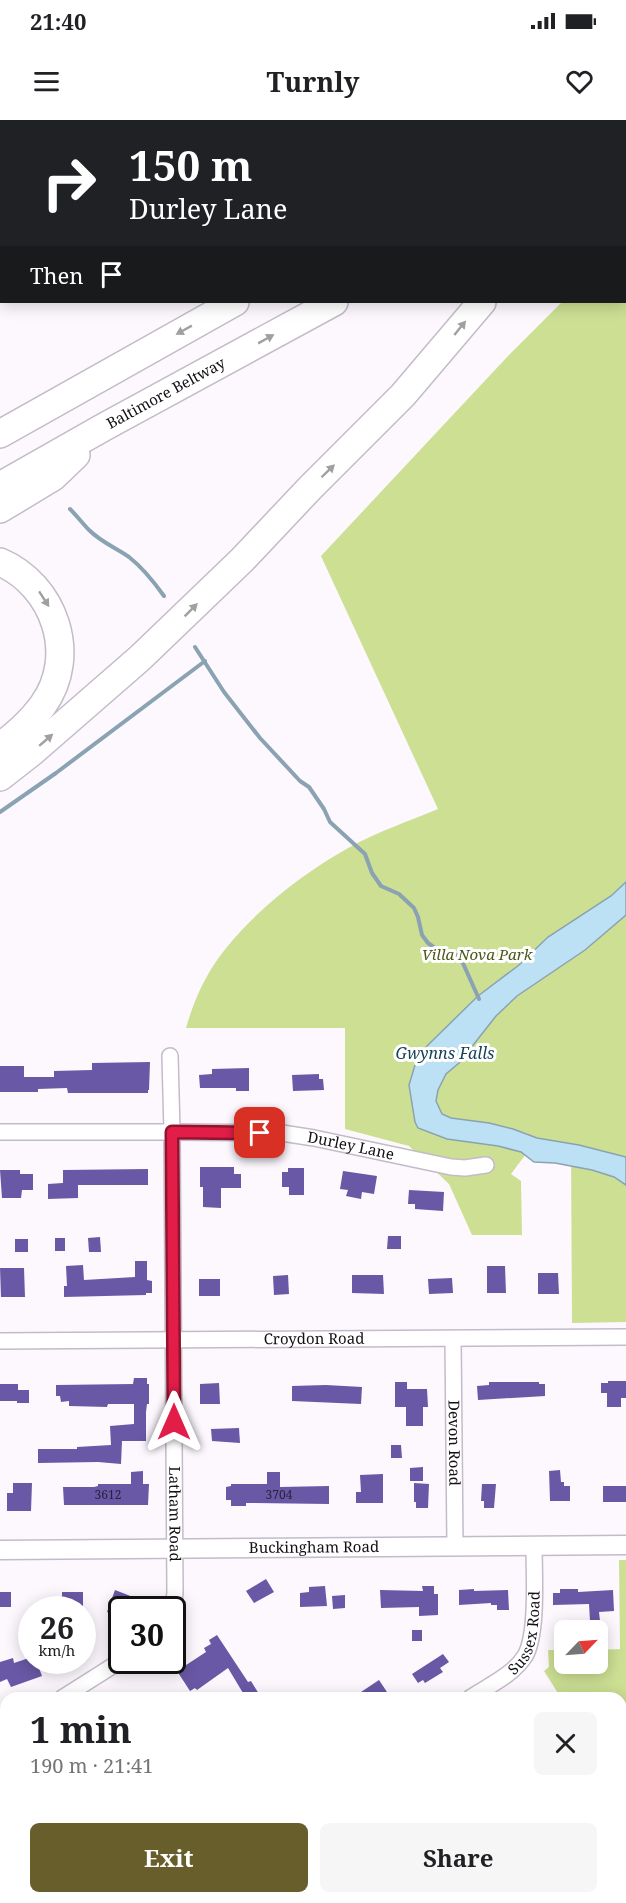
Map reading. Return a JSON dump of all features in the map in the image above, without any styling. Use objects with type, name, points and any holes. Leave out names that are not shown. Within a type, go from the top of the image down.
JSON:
[{"type":"highway","points":[[0,434],[233,303]]},
{"type":"highway","name":"Baltimore Beltway","points":[[0,486],[332,303]]},
{"type":"highway","points":[[0,777],[132,665],[225,577],[403,395],[481,303]]},
{"type":"highway","points":[[0,509],[53,477],[104,427]]},
{"type":"highway","points":[[0,562],[22,574],[36,587],[52,612],[60,642],[56,677],[44,704],[19,732],[0,747]]},
{"type":"street","name":"Latham Road","points":[[170,1056],[174,1596]]},
{"type":"street","name":"Durley Lane","points":[[0,1132],[282,1133],[451,1167],[486,1165]]},
{"type":"street","name":"Croydon Road","points":[[0,1341],[173,1338],[626,1337]]},
{"type":"street","name":"Devon Road","points":[[453,1339],[455,1547]]},
{"type":"street","name":"Buckingham Road","points":[[0,1550],[626,1545]]},
{"type":"street","name":"Sussex Road","points":[[480,1692],[508,1673],[525,1655],[531,1638],[533,1621],[534,1546]]},
{"type":"street","points":[[71,1692],[108,1669]]},
{"type":"green space","name":"Villa Nova Park","points":[[561,303],[626,303],[626,1322],[572,1323],[571,1144],[526,1154],[511,1174],[521,1181],[522,1235],[472,1235],[449,1184],[409,1146],[345,1129],[345,1028],[186,1028],[200,990],[218,959],[250,921],[269,904],[310,872],[350,847],[438,809],[321,556],[508,356]]},
{"type":"green space","points":[[619,1560],[626,1560],[626,1692],[557,1692],[544,1671],[549,1667],[548,1650],[554,1650],[554,1674],[608,1674],[608,1650],[620,1649]]},
{"type":"water","name":"Gwynns Falls","points":[[626,882],[626,915],[585,950],[517,996],[496,1016],[459,1063],[446,1074],[438,1090],[436,1101],[442,1114],[451,1118],[489,1123],[537,1138],[579,1145],[626,1157],[626,1185],[614,1177],[592,1170],[555,1163],[534,1162],[521,1152],[498,1146],[447,1139],[418,1128],[409,1085],[415,1065],[427,1046],[478,996],[519,965],[548,937],[611,896]]},
{"type":"building","points":[[150,1062],[148,1093],[68,1093],[67,1088],[38,1089],[38,1092],[0,1092],[0,1066],[24,1066],[24,1077],[54,1077],[54,1071],[92,1070],[92,1063]]},
{"type":"building","points":[[249,1068],[249,1091],[236,1091],[236,1088],[200,1088],[199,1075],[212,1074],[212,1069]]},
{"type":"building","points":[[319,1074],[319,1079],[323,1079],[324,1090],[293,1091],[292,1075]]},
{"type":"building","points":[[200,1167],[234,1167],[234,1174],[241,1174],[241,1188],[221,1188],[221,1208],[203,1207]]},
{"type":"building","points":[[288,1168],[304,1168],[304,1195],[289,1195],[289,1187],[282,1187],[282,1172],[288,1172]]},
{"type":"building","points":[[148,1169],[148,1185],[78,1185],[78,1198],[48,1199],[48,1184],[63,1183],[63,1170]]},
{"type":"building","points":[[0,1170],[20,1170],[20,1174],[33,1174],[33,1190],[22,1190],[21,1198],[2,1198]]},
{"type":"building","points":[[343,1171],[377,1176],[374,1194],[362,1192],[361,1199],[346,1196],[348,1190],[340,1189]]},
{"type":"building","points":[[409,1190],[444,1192],[443,1211],[415,1209],[415,1204],[408,1204]]},
{"type":"building","points":[[388,1236],[401,1236],[401,1249],[387,1249]]},
{"type":"building","points":[[100,1237],[101,1252],[89,1252],[88,1238]]},
{"type":"building","points":[[55,1238],[65,1238],[65,1251],[55,1251]]},
{"type":"building","points":[[15,1239],[28,1239],[28,1252],[15,1252]]},
{"type":"building","points":[[135,1261],[147,1261],[147,1280],[152,1281],[152,1293],[64,1297],[64,1286],[67,1286],[66,1266],[83,1265],[84,1280],[135,1277]]},
{"type":"building","points":[[487,1266],[505,1266],[506,1293],[487,1293]]},
{"type":"building","points":[[0,1268],[24,1268],[25,1297],[1,1297]]},
{"type":"building","points":[[538,1273],[558,1273],[559,1294],[538,1294]]},
{"type":"building","points":[[288,1275],[289,1294],[274,1295],[273,1276]]},
{"type":"building","points":[[352,1275],[383,1275],[384,1294],[352,1293]]},
{"type":"building","points":[[452,1278],[453,1293],[429,1294],[428,1279]]},
{"type":"building","points":[[199,1279],[220,1279],[220,1296],[199,1296]]},
{"type":"building","points":[[134,1378],[147,1378],[147,1384],[149,1384],[146,1441],[122,1441],[121,1464],[38,1463],[38,1449],[77,1449],[77,1447],[111,1445],[110,1426],[134,1424],[134,1404],[108,1404],[107,1407],[69,1406],[69,1401],[61,1402],[60,1396],[56,1396],[56,1385],[133,1384]]},
{"type":"building","points":[[608,1381],[626,1381],[626,1398],[621,1398],[621,1407],[607,1407],[607,1393],[601,1393],[601,1383],[608,1383]]},
{"type":"building","points":[[395,1382],[407,1382],[407,1389],[427,1389],[428,1407],[423,1407],[423,1426],[406,1426],[406,1407],[395,1407]]},
{"type":"building","points":[[489,1382],[539,1382],[539,1384],[545,1384],[545,1396],[478,1400],[477,1386],[489,1385]]},
{"type":"building","points":[[219,1383],[220,1404],[200,1404],[200,1384]]},
{"type":"building","points":[[0,1384],[18,1384],[18,1390],[29,1390],[29,1403],[0,1401]]},
{"type":"building","points":[[292,1386],[362,1387],[361,1404],[292,1401]]},
{"type":"building","points":[[239,1428],[240,1443],[212,1441],[211,1429]]},
{"type":"building","points":[[391,1445],[401,1445],[402,1458],[391,1458]]},
{"type":"building","points":[[423,1467],[423,1481],[410,1481],[410,1468]]},
{"type":"building","points":[[560,1470],[561,1482],[564,1482],[564,1486],[570,1486],[570,1501],[550,1501],[549,1471]]},
{"type":"building","points":[[143,1471],[143,1484],[149,1484],[148,1505],[64,1505],[63,1487],[131,1484],[131,1472]]},
{"type":"building","points":[[267,1472],[280,1472],[280,1487],[329,1486],[329,1504],[246,1503],[246,1506],[231,1506],[231,1500],[226,1500],[226,1487],[231,1484],[267,1484]]},
{"type":"building","points":[[383,1474],[383,1503],[356,1503],[356,1492],[361,1492],[360,1475]]},
{"type":"building","points":[[13,1483],[32,1483],[31,1511],[7,1511],[7,1493],[13,1493]]},
{"type":"building","points":[[414,1483],[429,1484],[428,1508],[416,1508]]},
{"type":"building","points":[[482,1484],[496,1484],[494,1508],[484,1508],[484,1501],[481,1501]]},
{"type":"building","points":[[603,1486],[626,1486],[626,1502],[603,1502]]},
{"type":"building","points":[[266,1579],[274,1592],[254,1603],[246,1591]]},
{"type":"building","points":[[325,1586],[327,1606],[300,1607],[300,1593],[309,1592],[309,1587]]},
{"type":"building","points":[[422,1586],[434,1586],[434,1594],[438,1594],[438,1615],[419,1616],[419,1607],[381,1608],[380,1590],[423,1591]]},
{"type":"building","points":[[474,1589],[474,1591],[508,1590],[509,1610],[497,1610],[497,1605],[491,1605],[491,1603],[459,1605],[459,1590]]},
{"type":"building","points":[[560,1589],[578,1589],[578,1592],[613,1590],[614,1611],[599,1612],[600,1620],[590,1620],[589,1604],[553,1605],[553,1593],[560,1593]]},
{"type":"building","points":[[115,1590],[130,1596],[113,1596]]},
{"type":"building","points":[[0,1592],[11,1592],[11,1607],[0,1607]]},
{"type":"building","points":[[62,1592],[83,1592],[83,1596],[62,1596]]},
{"type":"building","points":[[345,1595],[345,1608],[333,1609],[332,1596]]},
{"type":"building","points":[[412,1630],[422,1630],[422,1641],[412,1641]]},
{"type":"building","points":[[217,1635],[248,1682],[251,1681],[258,1692],[242,1692],[228,1668],[197,1690],[195,1688],[190,1691],[179,1674],[186,1674],[186,1665],[206,1652],[204,1648],[211,1644],[209,1640]]},
{"type":"building","points":[[443,1654],[449,1662],[440,1668],[443,1672],[425,1683],[423,1680],[418,1683],[412,1674]]},
{"type":"building","points":[[13,1658],[14,1663],[18,1662],[18,1674],[41,1674],[42,1676],[11,1687],[7,1679],[0,1682],[0,1662]]},
{"type":"building","points":[[379,1680],[387,1692],[361,1692]]},
{"type":"waterway","points":[[70,509],[94,534],[134,561],[164,596]]},
{"type":"waterway","points":[[195,647],[224,692],[260,738],[300,781],[309,787],[330,822],[365,854],[372,873],[381,886],[399,894],[414,908],[422,935],[428,943],[435,948],[457,955],[462,961],[479,999]]},
{"type":"waterway","points":[[0,812],[56,773],[205,661]]},
{"type":"route","points":[[174,1422],[172,1132],[260,1133]]}]
